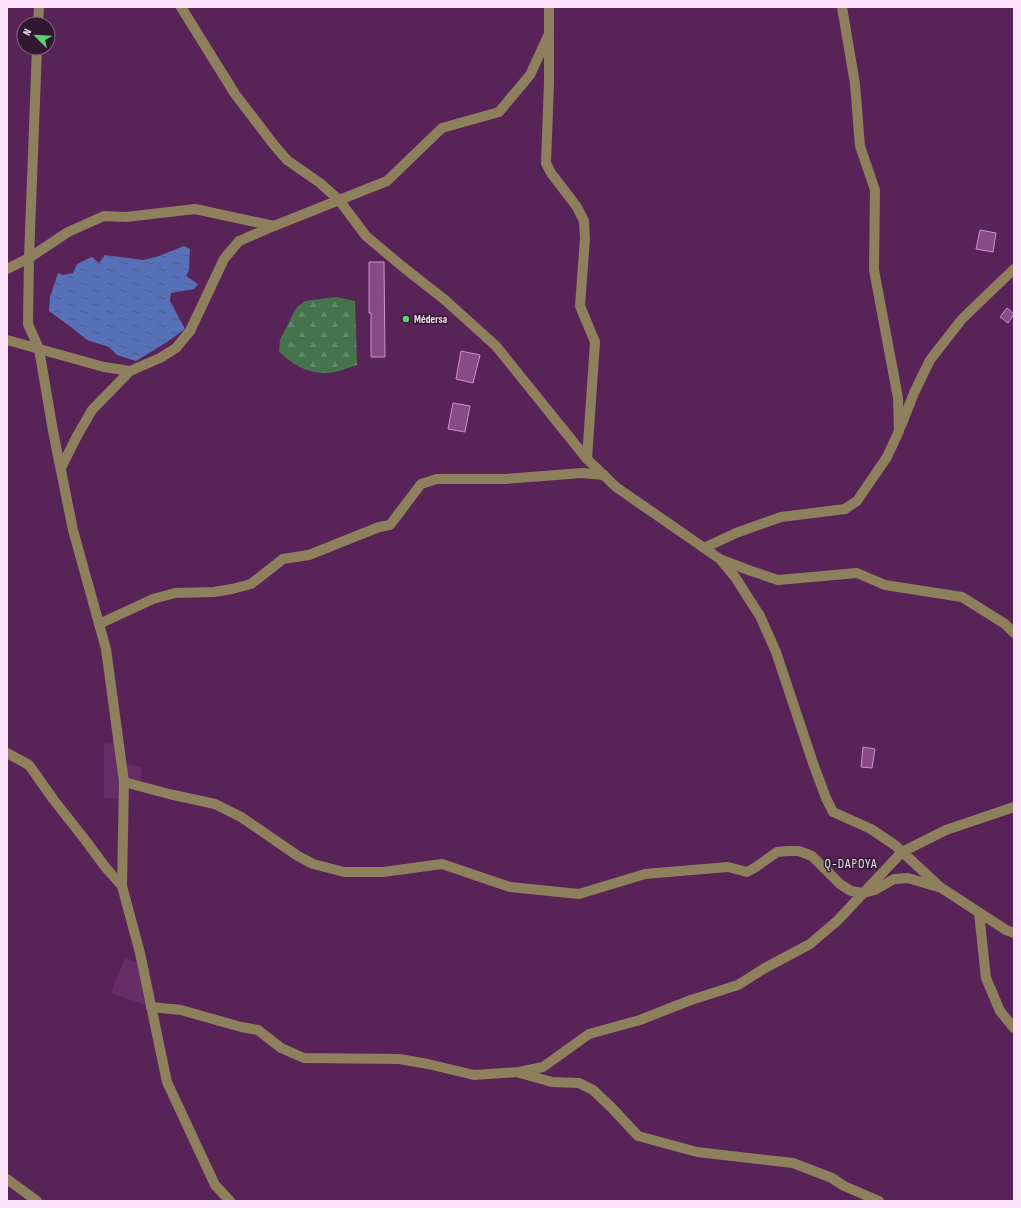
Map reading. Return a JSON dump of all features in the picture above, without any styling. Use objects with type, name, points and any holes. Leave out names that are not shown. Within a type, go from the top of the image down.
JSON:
[{"type":"street","points":[[181,7],[234,94],[287,160],[320,183],[339,200],[366,236],[445,300],[496,346],[587,459],[616,487],[720,559],[751,571],[778,580],[858,573],[885,585],[962,597],[1005,624],[1014,633]]},
{"type":"street","points":[[549,7],[548,36],[550,83],[546,163],[551,173],[577,207],[584,222],[585,238],[580,306],[595,342],[587,459]]},
{"type":"street","points":[[842,7],[855,84],[860,146],[874,190],[874,270],[898,398],[899,431]]},
{"type":"street","points":[[61,468],[92,410],[130,371],[160,358],[176,348],[190,331],[224,259],[239,241],[387,181],[442,128],[500,112],[530,75],[548,36]]},
{"type":"street","points":[[37,56],[28,324],[39,349],[73,530],[106,649],[124,782],[122,886],[140,953],[167,1082],[215,1185],[230,1201]]},
{"type":"street","points":[[7,269],[29,258],[68,232],[104,216],[126,217],[195,209],[274,226]]},
{"type":"street","points":[[704,548],[736,533],[781,517],[845,509],[857,500],[887,457],[914,393],[930,360],[962,319],[1014,269]]},
{"type":"street","points":[[7,340],[104,367],[130,371]]},
{"type":"street","points":[[99,624],[153,599],[175,593],[214,592],[251,584],[282,559],[309,555],[379,527],[390,525],[421,484],[437,479],[506,479],[582,473],[604,475]]},
{"type":"street","points":[[720,559],[735,577],[760,616],[776,652],[814,766],[833,812],[871,829],[896,846],[940,887],[1006,930],[1014,933]]},
{"type":"street","points":[[7,752],[29,765],[106,868],[122,886]]},
{"type":"street","points":[[124,782],[215,804],[241,817],[312,864],[344,872],[383,872],[442,864],[510,887],[579,894],[645,874],[728,867],[747,872],[777,852],[799,851],[812,856],[840,884],[850,891],[863,893],[875,890],[894,878],[908,878],[940,887]]},
{"type":"street","points":[[151,1007],[181,1010],[241,1027],[258,1030],[280,1048],[304,1058],[398,1059],[428,1064],[474,1075],[519,1072],[543,1067],[589,1034],[640,1020],[691,1000],[738,985],[765,968],[810,944],[837,921],[902,852],[946,830],[1014,807]]},
{"type":"street","points":[[979,913],[986,978],[1000,1011],[1014,1028]]},
{"type":"street","points":[[519,1072],[552,1082],[579,1083],[593,1090],[638,1136],[697,1152],[794,1163],[832,1178],[844,1186],[879,1201]]},
{"type":"street","points":[[7,1179],[37,1201]]},
{"type":"shaded area","points":[[119,742],[122,763],[142,767],[141,786],[125,782],[124,799],[104,798],[104,744]]},
{"type":"shaded area","points":[[125,958],[142,965],[151,1007],[111,993]]},
{"type":"green space","points":[[336,297],[355,301],[357,365],[330,373],[319,373],[306,370],[289,360],[279,351],[280,340],[296,308],[305,301]]},
{"type":"water","points":[[184,246],[190,249],[189,270],[186,276],[198,284],[194,289],[171,293],[170,301],[185,329],[136,361],[117,355],[109,347],[87,340],[49,311],[50,297],[58,273],[63,275],[73,273],[77,264],[92,257],[99,263],[105,255],[143,260],[156,257]]},
{"type":"building","points":[[980,230],[996,233],[993,252],[976,249]]},
{"type":"building","points":[[369,262],[384,262],[385,357],[371,357]]},
{"type":"building","points":[[1007,308],[1014,314],[1008,323],[1000,317]]},
{"type":"building","points":[[461,351],[480,355],[473,383],[456,379]]},
{"type":"building","points":[[453,403],[470,406],[465,432],[448,429]]},
{"type":"building","points":[[863,747],[875,749],[872,768],[861,767]]},
{"type":"place","name":"Médersa","points":[[406,319]]},
{"type":"district","name":"Q-DAPOYA","points":[[851,863]]}]
